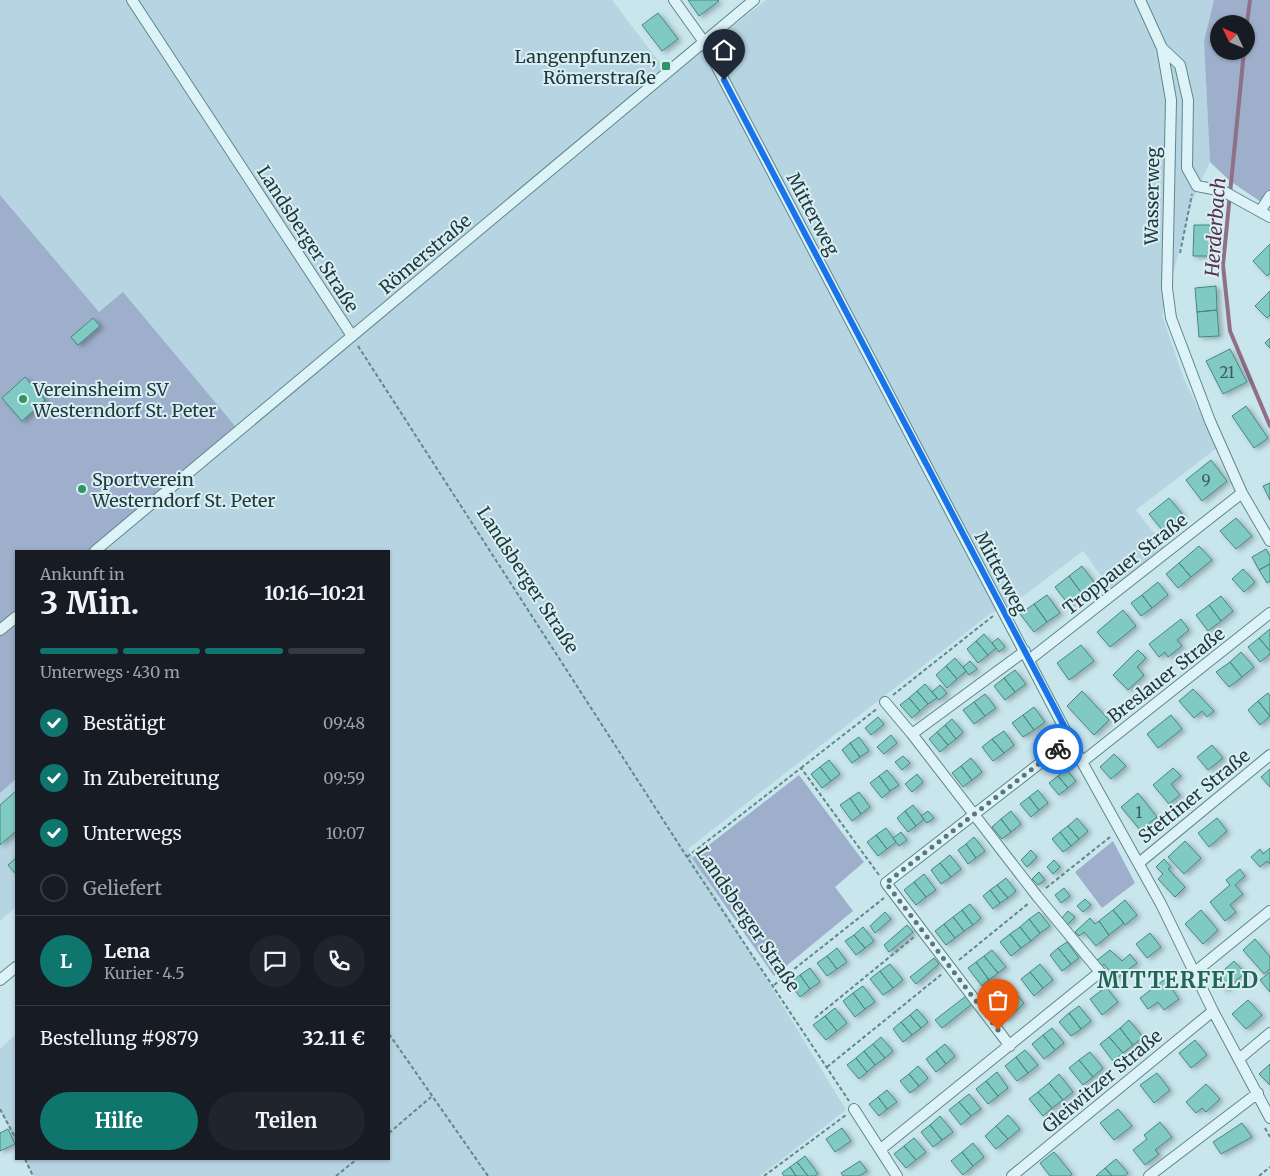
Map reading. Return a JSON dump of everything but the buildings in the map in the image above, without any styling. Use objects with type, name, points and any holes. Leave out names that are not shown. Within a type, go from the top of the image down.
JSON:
[{"type":"street","name":"Landsberger Straße","points":[[132,0],[352,336]]},
{"type":"street","name":"Mitterweg","points":[[674,0],[704,42],[1082,762],[1139,862],[1213,1011],[1270,1118]]},
{"type":"street","name":"Römerstraße","points":[[96,550],[754,0]]},
{"type":"street","points":[[1140,0],[1162,48]]},
{"type":"street","name":"Wasserweg","points":[[1162,48],[1180,65],[1188,100],[1187,168],[1197,186]]},
{"type":"street","name":"Wasserweg","points":[[1162,48],[1171,100],[1167,278],[1171,318],[1210,421],[1242,493],[1270,541]]},
{"type":"street","points":[[1197,186],[1223,191],[1261,210],[1270,217]]},
{"type":"street","points":[[1261,210],[1270,196]]},
{"type":"street","name":"Troppauer Straße","points":[[912,734],[1027,656],[1242,493]]},
{"type":"street","name":"Breslauer Straße","points":[[1082,762],[1270,613]]},
{"type":"street","points":[[0,630],[15,618]]},
{"type":"street","points":[[881,1149],[1100,972],[1037,896],[975,814],[885,702]]},
{"type":"street","points":[[1010,1046],[886,883],[1071,739]]},
{"type":"street","name":"Stettiner Straße","points":[[1139,862],[1270,755]]},
{"type":"street","points":[[1195,972],[1270,912]]},
{"type":"street","points":[[0,980],[15,968]]},
{"type":"street","name":"Gleiwitzer Straße","points":[[1012,1176],[1213,1011]]},
{"type":"street","points":[[1239,1058],[1270,1033]]},
{"type":"street","points":[[1149,1176],[1258,1093]]},
{"type":"street","points":[[854,1109],[897,1176]]},
{"type":"path","points":[[1180,254],[1190,197],[1197,186]]},
{"type":"path","name":"Landsberger Straße","points":[[352,336],[687,858],[774,985],[854,1109]]},
{"type":"path","points":[[687,858],[992,616],[1003,611]]},
{"type":"path","points":[[801,768],[871,866]]},
{"type":"path","points":[[827,1067],[1120,829]]},
{"type":"path","points":[[774,985],[892,892]]},
{"type":"path","points":[[815,1018],[922,931]]},
{"type":"path","points":[[390,1035],[488,1176]]},
{"type":"path","points":[[390,1132],[432,1097]]},
{"type":"path","points":[[0,1109],[15,1137]]},
{"type":"path","points":[[764,1176],[854,1109]]},
{"type":"path","points":[[25,1160],[33,1176]]},
{"type":"path","points":[[336,1176],[356,1160]]},
{"type":"path","points":[[1259,1176],[1270,1167]]},
{"type":"shaded area","points":[[0,0],[612,0],[670,76],[766,0],[1214,0],[1204,41],[1210,162],[1193,199],[1162,315],[1184,379],[1217,448],[1136,510],[1165,547],[1111,589],[1083,551],[1009,607],[991,613],[688,849],[846,1110],[760,1176],[33,1176],[25,1160],[390,1160],[390,550],[91,550],[123,293],[99,313],[0,195]]},
{"type":"shaded area","points":[[1214,0],[1270,0],[1270,208],[1230,181],[1210,162],[1204,41],[1210,16],[1210,60],[1255,60],[1255,15],[1210,15]]},
{"type":"shaded area","name":"Sportverein Westerndorf St. Peter","points":[[0,195],[99,312],[123,292],[235,426],[92,550],[15,550],[15,780],[0,793]]},
{"type":"shaded area","points":[[799,775],[864,862],[835,887],[853,911],[774,976],[692,858]]},
{"type":"shaded area","points":[[15,780],[15,908],[0,921],[0,793]]},
{"type":"shaded area","points":[[1113,841],[1135,883],[1102,908],[1075,872]]},
{"type":"shaded area","points":[[15,1035],[15,1140],[0,1111],[0,1049]]},
{"type":"waterway","name":"Herderbach","points":[[1248,15],[1250,0]]},
{"type":"waterway","name":"Herderbach","points":[[1243,60],[1223,265],[1230,331],[1270,426]]},
{"type":"way so far","points":[[998,1030],[886,883],[1058,749]]},
{"type":"place","name":"Langenpfunzen, Römerstraße","points":[[666,66]]},
{"type":"place","name":"Vereinsheim SV Westerndorf St. Peter","points":[[23,399]]},
{"type":"place","name":"Sportverein Westerndorf St. Peter","points":[[82,489]]},
{"type":"district","name":"MITTERFELD","points":[[1178,980]]},
{"type":"route","points":[[724,80],[1071,739],[1058,749]]}]
